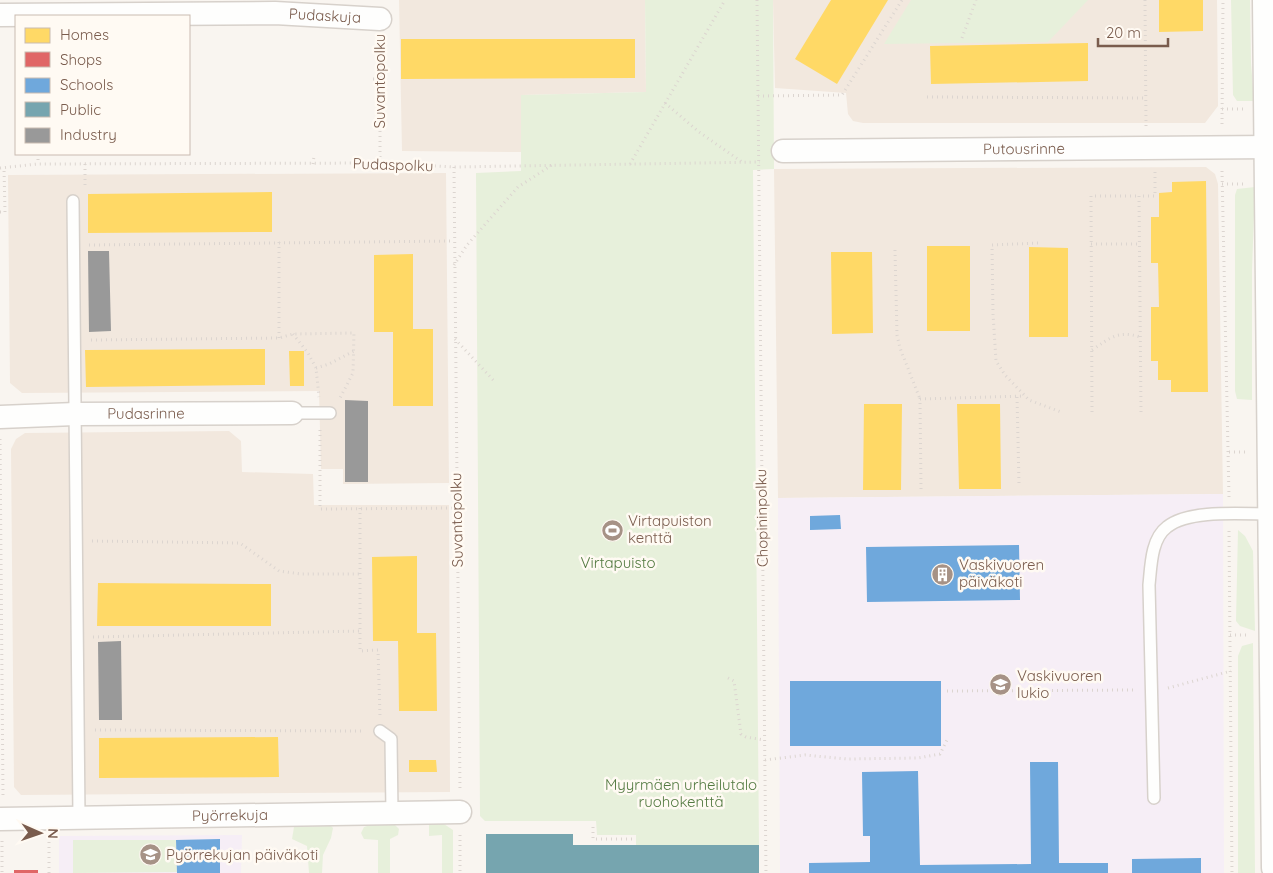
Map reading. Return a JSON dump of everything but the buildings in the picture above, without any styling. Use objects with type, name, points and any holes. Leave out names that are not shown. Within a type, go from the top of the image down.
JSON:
[{"type":"street","points":[[1264,0],[1269,147],[1273,868]]},
{"type":"street","name":"Pudaskuja","points":[[92,15],[275,13],[380,19]]},
{"type":"street","name":"Pudaskuja","points":[[0,16],[15,16]]},
{"type":"street","name":"Putousrinne","points":[[784,151],[1269,147]]},
{"type":"street","name":"Pudasrinne","points":[[0,417],[75,414],[292,413]]},
{"type":"street","name":"Pyörrekuja","points":[[2,819],[460,812]]},
{"type":"lane","points":[[73,201],[79,818]]},
{"type":"lane","points":[[292,413],[325,413]]},
{"type":"lane","points":[[1154,798],[1153,690],[1149,585],[1151,558],[1157,543],[1166,527],[1187,518],[1229,514],[1270,514]]},
{"type":"lane","points":[[380,731],[391,739],[392,813]]},
{"type":"path","points":[[630,164],[725,0]]},
{"type":"path","name":"Chopininpolku","points":[[757,0],[766,873]]},
{"type":"path","points":[[758,96],[842,95],[902,0]]},
{"type":"path","points":[[1146,0],[1146,129]]},
{"type":"path","points":[[1222,0],[1222,147],[1229,514],[1232,873]]},
{"type":"path","points":[[962,38],[975,1]]},
{"type":"path","name":"Suvantopolku","points":[[380,19],[380,163]]},
{"type":"path","points":[[373,79],[380,79]]},
{"type":"path","points":[[927,96],[1146,98]]},
{"type":"path","points":[[665,103],[699,132],[743,162]]},
{"type":"path","name":"Pudaspolku","points":[[2,168],[38,164],[380,163],[454,167],[759,162],[784,151]]},
{"type":"path","points":[[38,155],[38,164]]},
{"type":"path","points":[[313,164],[314,156]]},
{"type":"path","points":[[84,164],[85,191]]},
{"type":"path","points":[[454,266],[467,244],[518,188],[552,165]]},
{"type":"path","points":[[1092,412],[1091,196],[1155,196],[1155,166]]},
{"type":"path","name":"Suvantopolku","points":[[454,167],[460,873]]},
{"type":"path","points":[[0,212],[5,212],[2,168]]},
{"type":"path","points":[[1139,196],[1141,412]]},
{"type":"path","points":[[74,245],[454,241]]},
{"type":"path","points":[[279,242],[279,338]]},
{"type":"path","points":[[1038,243],[992,245],[996,361],[1005,376],[1029,400],[1060,412]]},
{"type":"path","points":[[1091,244],[1140,244]]},
{"type":"path","points":[[895,250],[900,348],[920,399],[921,489]]},
{"type":"path","points":[[75,340],[279,338],[293,334],[354,333],[353,373],[344,393],[325,413]]},
{"type":"path","points":[[1092,350],[1117,334],[1128,333],[1140,337]]},
{"type":"path","points":[[293,334],[308,353],[316,368],[319,396],[325,413],[320,508],[457,508]]},
{"type":"path","points":[[455,339],[495,382]]},
{"type":"path","points":[[316,368],[354,351]]},
{"type":"path","points":[[920,399],[1026,396]]},
{"type":"path","points":[[1016,397],[1019,484]]},
{"type":"path","points":[[0,439],[2,873]]},
{"type":"path","points":[[78,730],[380,731],[378,650],[360,651],[360,508]]},
{"type":"path","points":[[76,541],[240,543],[279,571],[301,574],[360,574]]},
{"type":"path","points":[[77,637],[360,632]]},
{"type":"path","points":[[947,691],[1153,690],[1179,687],[1231,670]]},
{"type":"path","points":[[728,678],[734,681],[741,734],[746,738],[764,740]]},
{"type":"path","points":[[765,760],[805,755],[847,759],[918,758],[940,754],[948,738]]},
{"type":"path","points":[[49,818],[49,873]]},
{"type":"path","points":[[593,827],[593,839],[636,839]]},
{"type":"shaded area","points":[[399,0],[645,0],[646,92],[521,95],[521,152],[402,151]]},
{"type":"shaded area","points":[[773,0],[1217,0],[1218,106],[1205,123],[863,123],[853,121],[848,114],[846,93],[775,88]]},
{"type":"shaded area","points":[[1206,167],[1215,174],[1218,184],[1223,494],[778,498],[774,169]]},
{"type":"shaded area","points":[[446,173],[449,483],[343,484],[343,469],[321,469],[319,391],[22,393],[10,383],[8,175]]},
{"type":"shaded area","points":[[229,431],[241,441],[242,472],[313,474],[314,505],[449,505],[450,792],[21,795],[14,787],[11,449],[16,439],[25,433]]},
{"type":"shaded area","name":"Vaskivuoren lukio","points":[[1223,494],[1224,873],[780,873],[778,498]]},
{"type":"shaded area","name":"Pyörrekujan päiväkoti","points":[[242,835],[241,873],[59,873],[59,836]]},
{"type":"green space","name":"Virtapuisto","points":[[645,0],[773,0],[774,169],[753,170],[759,845],[636,845],[636,835],[597,835],[596,821],[485,821],[480,816],[476,173],[521,171],[521,95],[646,92]]},
{"type":"green space","points":[[911,0],[1088,0],[1048,42],[884,44]]},
{"type":"green space","points":[[1231,0],[1250,0],[1254,101],[1237,101],[1233,95]]},
{"type":"green space","points":[[1255,187],[1252,270],[1252,400],[1237,399],[1235,391],[1235,195],[1237,189]]},
{"type":"green space","points":[[1238,530],[1245,536],[1253,551],[1255,631],[1240,626],[1236,621]]},
{"type":"green space","points":[[1253,643],[1255,873],[1238,873],[1238,656],[1242,646]]},
{"type":"green space","points":[[429,824],[444,824],[453,830],[453,873],[442,873],[442,835],[429,836]]},
{"type":"green space","points":[[370,825],[395,825],[399,829],[398,835],[390,839],[390,873],[378,873],[378,840],[364,839],[361,833],[364,827]]},
{"type":"green space","points":[[331,826],[333,828],[331,838],[323,855],[322,873],[309,873],[307,846],[292,839],[294,827]]},
{"type":"green space","points":[[73,840],[176,840],[177,872],[73,873]]},
{"type":"place","name":"Virtapuiston kenttä","points":[[612,530]]},
{"type":"place","name":"Vaskivuoren päiväkoti","points":[[943,574]]},
{"type":"place","name":"Vaskivuoren lukio","points":[[1001,685]]},
{"type":"place","name":"Pyörrekujan päiväkoti","points":[[150,855]]},
{"type":"park label","name":"Myyrmäen urheilutalo ruohokenttä","points":[[681,794]]}]
